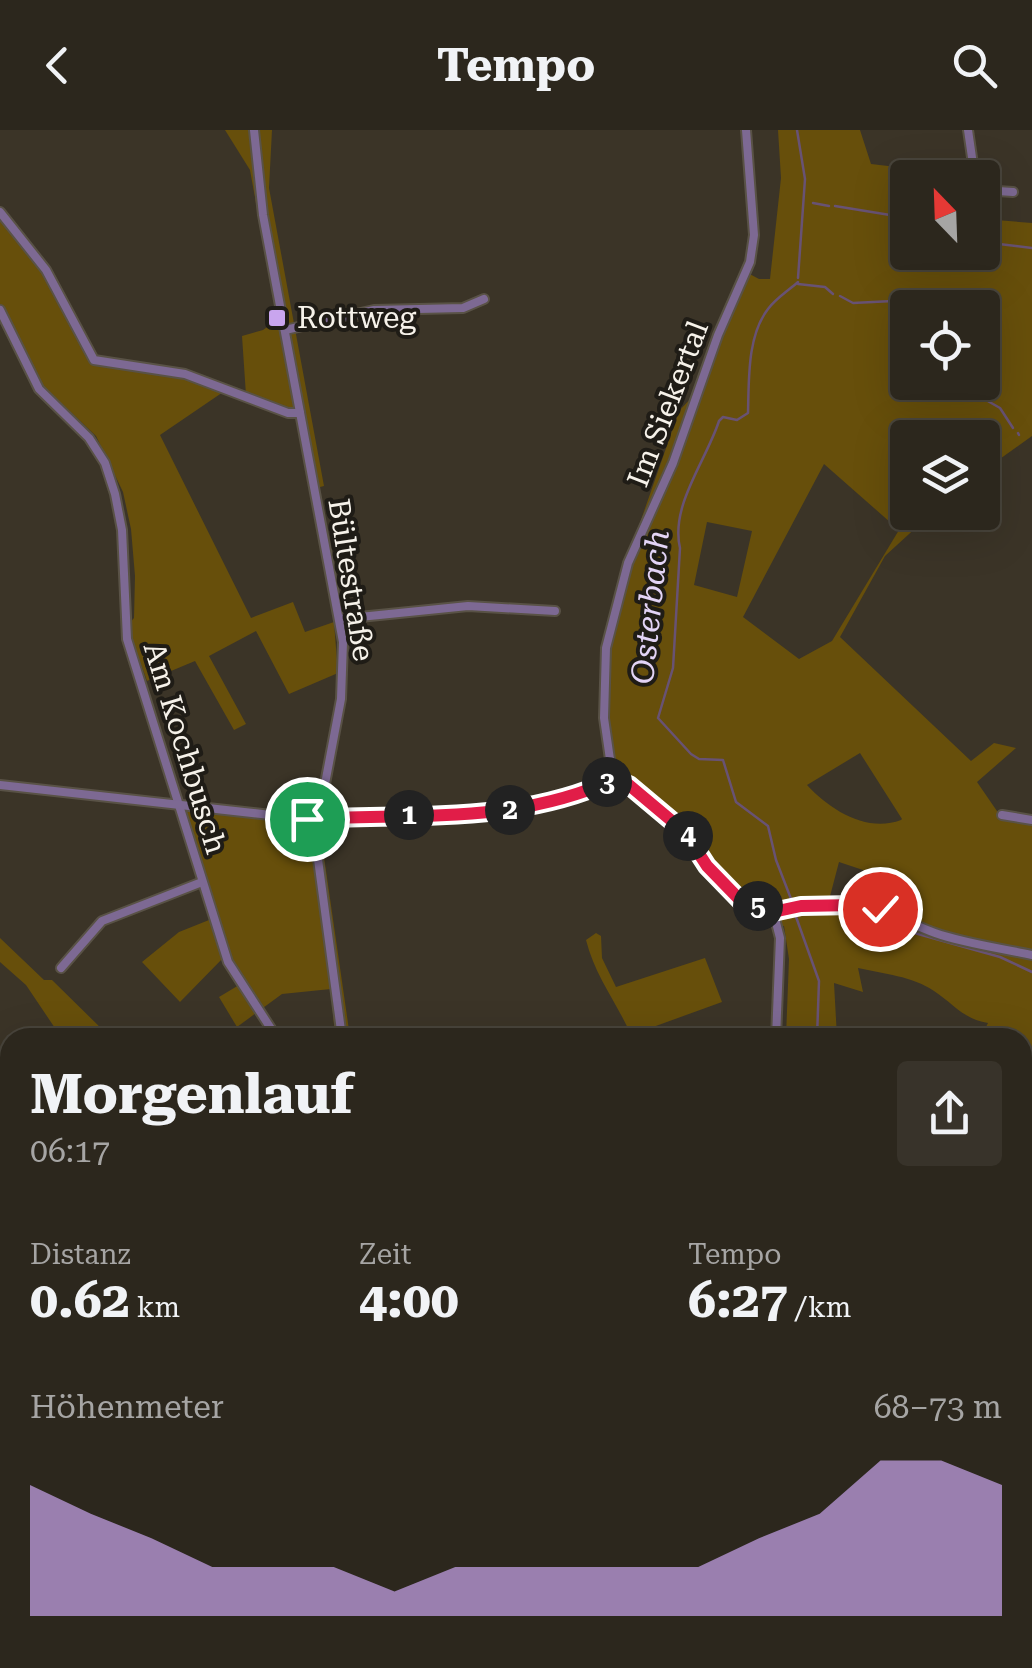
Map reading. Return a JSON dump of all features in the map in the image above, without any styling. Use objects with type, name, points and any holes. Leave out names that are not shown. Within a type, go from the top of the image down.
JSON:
[{"type":"street","name":"Bültestraße","points":[[254,130],[258,190],[340,619],[344,664],[341,699],[317,818],[316,847],[341,1028]]},
{"type":"street","name":"Im Siekertal","points":[[613,780],[604,718],[606,648],[628,563],[672,463],[718,335],[750,262],[754,234],[746,130]]},
{"type":"street","points":[[968,130],[972,160]]},
{"type":"street","points":[[1000,191],[1013,192]]},
{"type":"street","points":[[0,212],[46,270],[94,360],[185,374],[288,413],[300,412]]},
{"type":"street","points":[[285,330],[374,310],[463,308],[484,298]]},
{"type":"street","name":"Am Kochbusch","points":[[0,310],[39,389],[89,438],[105,463],[122,530],[127,638],[232,973],[270,1028]]},
{"type":"street","points":[[340,619],[468,606],[555,611]]},
{"type":"street","points":[[0,784],[317,818],[473,816],[558,802],[613,780],[629,785],[685,832],[707,866],[740,900],[773,912],[855,905],[880,909],[913,926],[957,940],[1032,954]]},
{"type":"street","points":[[1002,815],[1032,820]]},
{"type":"street","points":[[61,968],[102,922],[202,882]]},
{"type":"street","points":[[773,912],[780,938],[776,1028]]},
{"type":"shaded area","points":[[225,130],[272,130],[269,188],[324,486],[312,489],[298,412],[246,395],[242,336],[263,330],[277,320],[250,170]]},
{"type":"shaded area","points":[[778,130],[860,130],[871,164],[890,166],[890,270],[1000,270],[1000,220],[1032,223],[1032,436],[1000,459],[1000,420],[890,420],[890,522],[824,464],[743,617],[799,659],[832,641],[899,530],[913,530],[885,556],[840,637],[971,761],[994,743],[1016,748],[977,782],[999,814],[1032,819],[1032,1028],[986,1028],[988,1023],[965,1015],[917,982],[858,968],[863,992],[834,983],[836,1028],[786,1028],[789,959],[784,926],[763,925],[757,911],[734,900],[708,870],[684,831],[630,786],[614,784],[609,670],[617,614],[634,559],[627,560],[679,411],[692,397],[744,271],[759,279],[770,279],[781,178]],"holes":[[[707,522],[752,531],[737,597],[694,585]],[[860,753],[902,819],[875,824],[850,817],[807,785]],[[839,862],[872,873],[878,907],[829,900]]]},
{"type":"shaded area","points":[[0,208],[51,270],[95,357],[161,366],[229,388],[160,435],[251,618],[293,602],[305,632],[334,622],[338,673],[289,694],[256,631],[209,656],[246,724],[234,730],[195,661],[147,681],[127,626],[134,618],[135,576],[123,492],[96,436],[44,387],[0,317]]},
{"type":"shaded area","points":[[181,808],[324,814],[322,843],[349,1028],[334,1028],[331,989],[282,994],[237,1027],[219,997],[239,985],[224,957],[180,1002],[142,962],[179,932],[214,918]]},
{"type":"shaded area","points":[[596,933],[601,936],[602,958],[616,987],[705,958],[722,1002],[650,1028],[627,1028],[600,977],[586,940]]},
{"type":"shaded area","points":[[0,938],[44,980],[52,980],[101,1028],[55,1028],[26,985],[0,962]]},
{"type":"waterway","name":"Osterbach","points":[[797,130],[805,179],[798,278]]},
{"type":"waterway","points":[[813,203],[829,206]]},
{"type":"waterway","points":[[835,206],[890,215]]},
{"type":"waterway","points":[[1000,244],[1032,248]]},
{"type":"waterway","name":"Osterbach","points":[[793,904],[768,826],[736,802],[723,760],[699,759],[691,754],[658,718],[673,668],[678,532],[685,500],[719,421],[723,417],[737,420],[748,413],[750,359],[756,332],[771,305],[798,282]]},
{"type":"waterway","points":[[798,284],[825,287],[833,294]]},
{"type":"waterway","points":[[840,296],[853,303],[890,301]]},
{"type":"waterway","points":[[986,400],[1000,408],[1013,428]]},
{"type":"waterway","name":"Osterbach","points":[[829,909],[1000,957],[1032,972]]},
{"type":"waterway","points":[[795,914],[819,981],[817,1028]]},
{"type":"place","name":"Rottweg","points":[[277,318]]},
{"type":"route","points":[[307,819],[473,816],[558,802],[613,780],[629,785],[685,832],[707,866],[740,900],[773,912],[801,906],[855,905],[880,909]]}]
